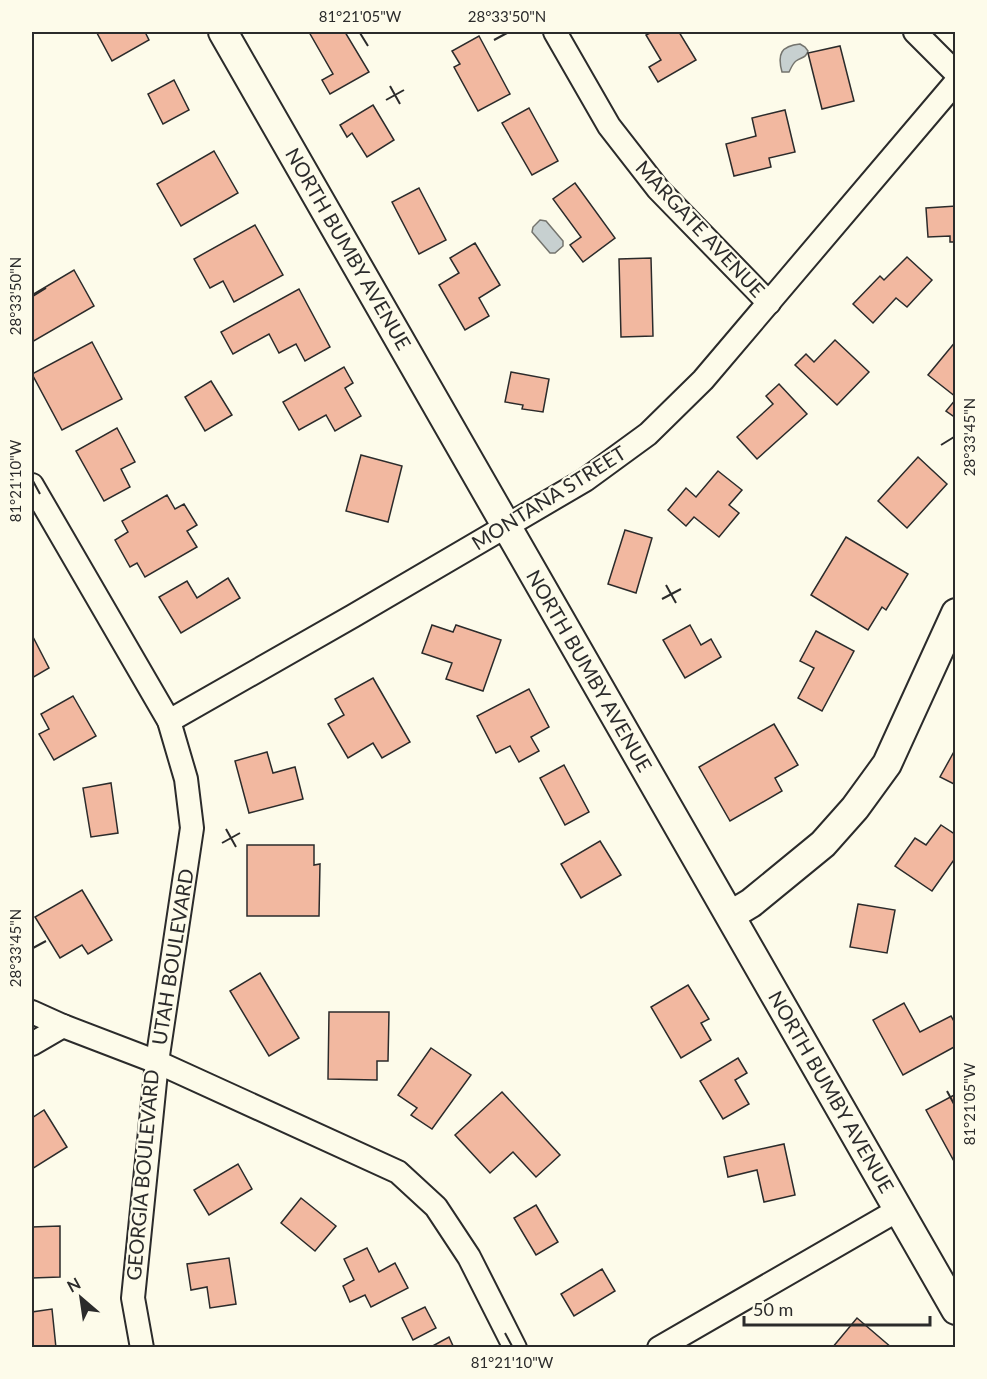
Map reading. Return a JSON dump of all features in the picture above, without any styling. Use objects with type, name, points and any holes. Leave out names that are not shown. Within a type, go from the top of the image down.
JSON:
[{"type":"street","name":"NORTH BUMBY AVENUE","points":[[223,32],[956,1310]]},
{"type":"street","name":"MARGATE AVENUE","points":[[555,32],[609,126],[658,189],[769,303]]},
{"type":"street","points":[[915,32],[956,73]]},
{"type":"street","name":"MONTANA STREET","points":[[169,721],[585,480],[648,434],[703,380],[956,82]]},
{"type":"street","name":"UTAH BOULEVARD","points":[[32,485],[169,721],[186,779],[192,828],[157,1062],[398,1172],[436,1206],[470,1257],[515,1347]]},
{"type":"street","points":[[731,915],[751,903],[823,844],[855,808],[887,764],[956,613]]},
{"type":"street","name":"GEORGIA BOULEVARD","points":[[32,1012],[157,1062],[133,1298],[142,1347]]},
{"type":"street","points":[[32,1044],[63,1026]]},
{"type":"street","points":[[659,1347],[898,1210]]},
{"type":"shaded area","points":[[800,44],[808,51],[806,55],[795,62],[789,72],[782,72],[780,56],[782,52],[788,47]]},
{"type":"shaded area","points":[[540,220],[546,221],[563,241],[563,246],[555,253],[550,253],[532,232],[533,227]]},
{"type":"building","points":[[145,32],[149,40],[112,61],[97,33]]},
{"type":"building","points":[[309,32],[345,32],[369,72],[330,94],[322,80],[333,74]]},
{"type":"building","points":[[652,32],[679,32],[696,60],[658,82],[649,67],[661,60],[646,35]]},
{"type":"building","points":[[479,36],[510,94],[478,111],[454,67],[460,64],[452,51]]},
{"type":"building","points":[[840,46],[854,101],[822,109],[808,53]]},
{"type":"building","points":[[174,80],[189,110],[163,124],[148,94]]},
{"type":"building","points":[[373,105],[394,140],[367,157],[352,133],[347,137],[340,125]]},
{"type":"building","points":[[529,108],[558,161],[532,175],[502,123]]},
{"type":"building","points":[[785,110],[795,152],[769,158],[771,167],[734,176],[726,144],[756,136],[752,118]]},
{"type":"building","points":[[214,151],[238,193],[181,226],[157,184]]},
{"type":"building","points":[[575,183],[615,238],[583,262],[570,245],[581,237],[553,199]]},
{"type":"building","points":[[419,188],[446,240],[419,254],[392,202]]},
{"type":"building","points":[[956,206],[956,242],[950,242],[950,236],[928,237],[926,208]]},
{"type":"building","points":[[255,225],[283,275],[234,302],[223,281],[210,288],[194,259]]},
{"type":"building","points":[[475,243],[500,285],[479,298],[489,316],[465,330],[439,285],[459,273],[450,258]]},
{"type":"building","points":[[907,257],[932,280],[907,307],[896,298],[873,323],[853,304],[880,276],[884,280]]},
{"type":"building","points":[[651,258],[653,336],[621,337],[619,259]]},
{"type":"building","points":[[74,270],[94,306],[32,342],[32,295]]},
{"type":"building","points":[[299,289],[330,347],[305,361],[296,344],[279,353],[269,334],[233,354],[221,332]]},
{"type":"building","points":[[835,340],[869,372],[837,405],[795,365],[806,354],[814,362]]},
{"type":"building","points":[[956,341],[956,397],[928,375]]},
{"type":"building","points":[[92,342],[122,399],[62,430],[32,374]]},
{"type":"building","points":[[344,367],[353,383],[345,388],[361,416],[335,431],[326,415],[299,430],[283,402]]},
{"type":"building","points":[[511,372],[549,379],[543,412],[522,409],[523,405],[505,402]]},
{"type":"building","points":[[211,381],[232,415],[205,431],[185,397]]},
{"type":"building","points":[[779,384],[807,414],[757,459],[737,437],[773,404],[766,396]]},
{"type":"building","points":[[956,399],[956,418],[946,411]]},
{"type":"building","points":[[117,428],[135,462],[121,469],[130,487],[104,501],[76,451]]},
{"type":"building","points":[[361,455],[402,466],[388,522],[346,511]]},
{"type":"building","points":[[918,457],[947,484],[907,528],[878,501]]},
{"type":"building","points":[[718,471],[742,490],[729,505],[739,513],[719,537],[694,517],[686,526],[668,510],[686,488],[696,497]]},
{"type":"building","points":[[167,495],[175,509],[184,504],[197,525],[187,531],[197,547],[145,577],[137,563],[130,567],[115,540],[128,532],[122,521]]},
{"type":"building","points":[[625,530],[652,538],[636,593],[608,584]]},
{"type":"building","points":[[846,537],[908,574],[886,610],[882,607],[868,630],[811,595]]},
{"type":"building","points":[[228,578],[240,598],[181,633],[159,597],[187,581],[197,598]]},
{"type":"building","points":[[432,625],[453,632],[456,625],[501,640],[483,691],[446,679],[452,663],[422,653]]},
{"type":"building","points":[[690,625],[701,645],[711,639],[721,657],[685,678],[663,640]]},
{"type":"building","points":[[816,631],[854,651],[822,711],[798,698],[814,668],[800,661]]},
{"type":"building","points":[[32,635],[49,668],[32,678]]},
{"type":"building","points":[[373,678],[410,742],[382,758],[373,743],[348,758],[328,724],[344,715],[335,699]]},
{"type":"building","points":[[529,689],[549,727],[531,737],[539,751],[519,762],[510,746],[496,753],[477,716]]},
{"type":"building","points":[[73,696],[96,736],[54,760],[39,734],[49,729],[41,714]]},
{"type":"building","points":[[774,724],[798,765],[775,778],[782,791],[730,821],[699,767]]},
{"type":"building","points":[[956,748],[956,785],[940,777]]},
{"type":"building","points":[[267,752],[273,773],[295,767],[303,799],[249,813],[235,761]]},
{"type":"building","points":[[564,765],[589,812],[565,825],[540,778]]},
{"type":"building","points":[[111,783],[118,833],[91,837],[83,788]]},
{"type":"building","points":[[941,825],[956,835],[956,857],[932,891],[895,866],[915,838],[926,845]]},
{"type":"building","points":[[600,841],[621,875],[581,898],[561,864]]},
{"type":"building","points":[[247,845],[314,845],[314,865],[320,864],[319,916],[247,916]]},
{"type":"building","points":[[82,890],[112,940],[88,954],[82,945],[60,958],[35,917]]},
{"type":"building","points":[[858,904],[895,910],[887,953],[850,947]]},
{"type":"building","points":[[260,973],[299,1038],[269,1056],[230,991]]},
{"type":"building","points":[[688,985],[709,1019],[701,1023],[711,1040],[681,1058],[651,1007]]},
{"type":"building","points":[[904,1003],[920,1032],[951,1016],[956,1025],[956,1046],[903,1075],[873,1020]]},
{"type":"building","points":[[329,1012],[389,1012],[388,1061],[377,1061],[377,1080],[328,1079]]},
{"type":"building","points":[[431,1048],[471,1075],[432,1129],[411,1115],[417,1108],[398,1095]]},
{"type":"building","points":[[738,1058],[747,1073],[735,1080],[749,1104],[723,1119],[700,1081]]},
{"type":"building","points":[[502,1092],[560,1155],[536,1177],[513,1152],[490,1173],[455,1135]]},
{"type":"building","points":[[956,1094],[956,1163],[955,1163],[926,1110]]},
{"type":"building","points":[[44,1110],[67,1147],[32,1169],[32,1118]]},
{"type":"building","points":[[784,1144],[795,1195],[764,1202],[757,1170],[728,1177],[724,1157]]},
{"type":"building","points":[[238,1164],[252,1189],[209,1215],[194,1190]]},
{"type":"building","points":[[301,1198],[336,1226],[315,1251],[281,1223]]},
{"type":"building","points":[[536,1205],[558,1242],[536,1255],[514,1218]]},
{"type":"building","points":[[60,1226],[60,1277],[32,1278],[32,1227]]},
{"type":"building","points":[[367,1248],[379,1272],[395,1263],[408,1288],[371,1307],[365,1295],[350,1302],[343,1286],[354,1280],[344,1259]]},
{"type":"building","points":[[229,1258],[236,1304],[210,1308],[207,1287],[191,1290],[187,1264]]},
{"type":"building","points":[[602,1269],[615,1291],[574,1316],[561,1294]]},
{"type":"building","points":[[425,1307],[436,1328],[413,1340],[402,1318]]},
{"type":"building","points":[[52,1309],[56,1348],[32,1348],[32,1312]]},
{"type":"building","points":[[857,1318],[892,1348],[832,1348]]},
{"type":"building","points":[[449,1337],[454,1348],[429,1348]]}]
